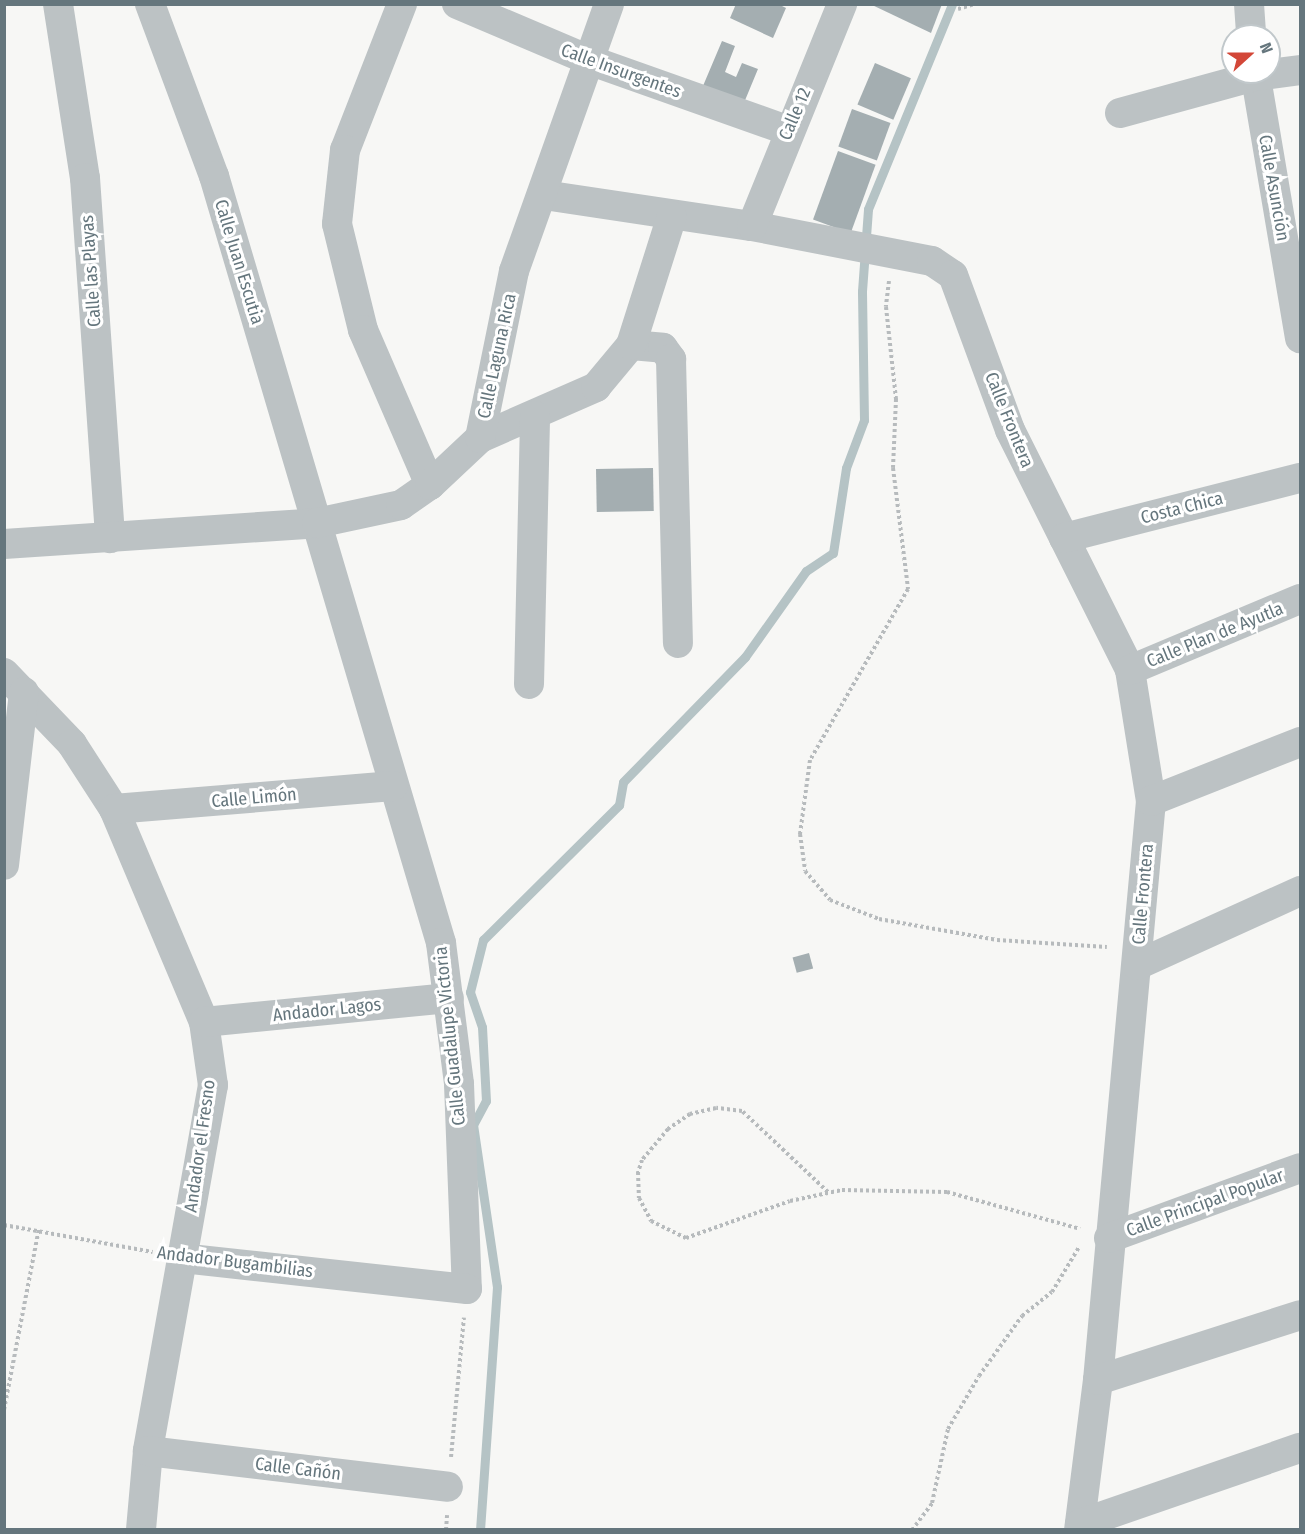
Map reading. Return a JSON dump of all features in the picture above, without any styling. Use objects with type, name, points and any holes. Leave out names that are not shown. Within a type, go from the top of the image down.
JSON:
[{"type":"street","name":"Calle las Playas","points":[[58,4],[85,178],[110,538]]},
{"type":"street","name":"Calle Juan Escutia","points":[[150,4],[214,176],[317,523]]},
{"type":"street","points":[[402,4],[345,150],[337,224],[363,330],[430,485]]},
{"type":"street","name":"Calle Insurgentes","points":[[457,4],[589,60],[788,130]]},
{"type":"street","name":"Calle Laguna Rica","points":[[4,544],[317,523],[401,504],[430,485],[480,438],[514,271],[543,195],[609,4]]},
{"type":"street","name":"Calle 12","points":[[752,226],[788,130],[842,4]]},
{"type":"street","points":[[1249,4],[1250,24]]},
{"type":"street","points":[[1281,72],[1300,70]]},
{"type":"street","points":[[1120,113],[1221,84]]},
{"type":"street","name":"Calle Asunción","points":[[1257,84],[1300,339]]},
{"type":"street","name":"Calle Frontera","points":[[543,195],[672,216],[752,226],[932,261],[953,275],[1010,430],[1130,670],[1151,801],[1138,957],[1104,1234],[1098,1380],[1080,1527]]},
{"type":"street","points":[[480,438],[535,416],[596,387],[631,345],[672,216]]},
{"type":"street","points":[[631,345],[663,348],[671,359],[678,643]]},
{"type":"street","points":[[529,684],[535,416]]},
{"type":"street","name":"Costa Chica","points":[[1064,538],[1300,478]]},
{"type":"street","name":"Calle Guadalupe Victoria","points":[[317,523],[441,943],[459,1084],[467,1289]]},
{"type":"street","name":"Calle Plan de Ayutla","points":[[1130,670],[1300,600]]},
{"type":"street","points":[[4,865],[14,682]]},
{"type":"street","name":"Andador el Fresno","points":[[14,682],[72,744],[114,809],[204,1022],[213,1085],[148,1451],[141,1530]]},
{"type":"street","points":[[1151,801],[1300,742]]},
{"type":"street","name":"Calle Limón","points":[[114,809],[393,786]]},
{"type":"street","points":[[1138,957],[1300,891]]},
{"type":"street","name":"Andador Lagos","points":[[204,1022],[449,998]]},
{"type":"street","name":"Calle Principal Popular","points":[[1104,1234],[1300,1168]]},
{"type":"street","name":"Andador Bugambilias","points":[[183,1258],[467,1289]]},
{"type":"street","points":[[1098,1380],[1300,1316]]},
{"type":"street","points":[[1080,1527],[1300,1448]]},
{"type":"street","name":"Calle Cañón","points":[[148,1451],[448,1488]]},
{"type":"path","points":[[958,9],[974,4]]},
{"type":"path","points":[[890,253],[886,307],[896,399],[893,468],[908,589],[810,760],[800,834],[805,871],[830,900],[879,919],[997,940],[1138,957]]},
{"type":"path","points":[[828,1192],[742,1111],[716,1108],[690,1114],[668,1130],[642,1160],[638,1172],[639,1198],[651,1221],[686,1238],[828,1192],[946,1192],[998,1202],[1104,1234],[1052,1292],[1022,1316],[979,1376],[948,1430],[932,1503],[912,1530]]},
{"type":"path","name":"Andador Bugambilias","points":[[4,1225],[39,1228],[183,1258]]},
{"type":"path","points":[[4,1410],[39,1228]]},
{"type":"path","points":[[446,1530],[467,1289]]},
{"type":"building","points":[[736,4],[778,4],[786,8],[773,38],[730,18]]},
{"type":"building","points":[[870,4],[942,4],[931,33]]},
{"type":"building","points":[[722,41],[735,46],[725,72],[736,77],[742,63],[758,69],[741,110],[700,93]]},
{"type":"building","points":[[875,63],[911,78],[893,120],[857,104]]},
{"type":"building","points":[[852,109],[891,123],[877,161],[838,147]]},
{"type":"building","points":[[838,151],[876,165],[851,233],[813,220]]},
{"type":"building","points":[[653,468],[654,511],[597,512],[596,469]]},
{"type":"building","points":[[809,953],[813,968],[797,973],[793,957]]},
{"type":"waterway","points":[[480,1530],[497,1287],[473,1125],[486,1101],[482,1027],[470,992],[483,940],[619,805],[623,782],[745,657],[806,571],[833,553],[846,468],[864,420],[862,291],[868,209],[952,4]]}]
